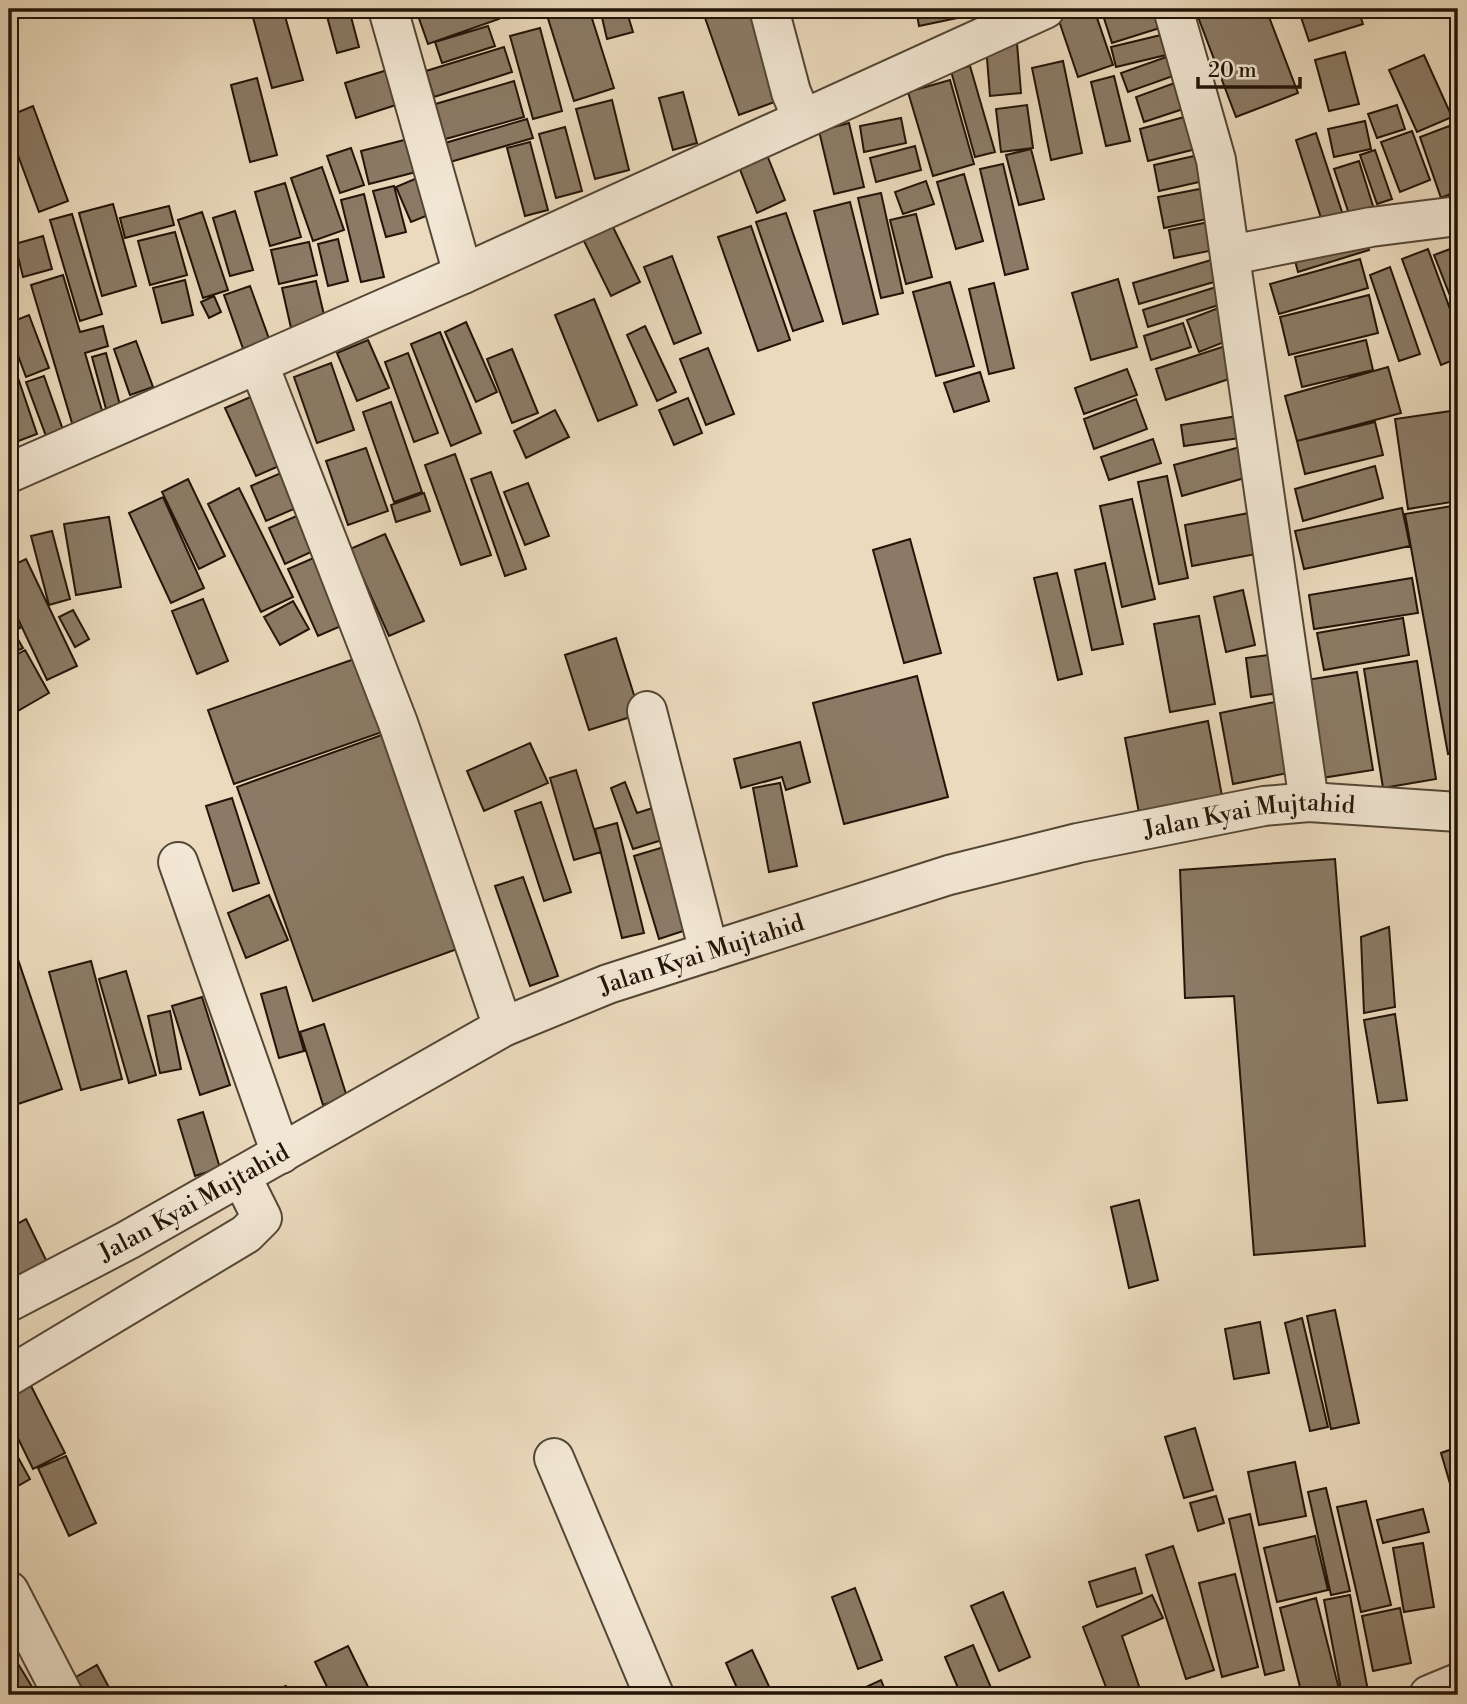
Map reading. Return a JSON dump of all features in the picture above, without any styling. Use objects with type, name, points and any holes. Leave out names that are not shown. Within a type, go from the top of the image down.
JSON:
[{"type":"street","points":[[388,9],[463,274]]},
{"type":"street","points":[[769,9],[791,92],[802,118]]},
{"type":"street","points":[[9,473],[463,274],[1045,9]]},
{"type":"street","points":[[1173,9],[1216,160],[1309,803]]},
{"type":"street","points":[[1231,255],[1371,227],[1458,216]]},
{"type":"street","points":[[259,365],[398,723],[503,1027]]},
{"type":"street","points":[[647,711],[709,952]]},
{"type":"street","name":"Jalan Kyai Mujtahid","points":[[9,1302],[249,1190],[281,1154],[503,1027],[608,984],[949,875],[1065,846],[1264,806],[1309,803],[1458,812]]},
{"type":"street","points":[[178,862],[281,1154]]},
{"type":"street","points":[[9,1376],[246,1234],[262,1217],[249,1190]]},
{"type":"street","points":[[554,1458],[654,1695]]},
{"type":"street","points":[[9,1591],[63,1695]]},
{"type":"street","points":[[1429,1695],[1458,1683]]},
{"type":"building","points":[[283,9],[303,80],[272,88],[251,10]]},
{"type":"building","points":[[325,9],[349,9],[359,47],[337,53]]},
{"type":"building","points":[[495,9],[499,19],[428,44],[416,10]]},
{"type":"building","points":[[502,9],[521,9],[503,14]]},
{"type":"building","points":[[545,9],[589,9],[614,88],[574,101]]},
{"type":"building","points":[[600,9],[626,9],[633,32],[607,39]]},
{"type":"building","points":[[723,9],[748,9],[780,100],[739,115],[704,15]]},
{"type":"building","points":[[856,9],[889,9],[857,15]]},
{"type":"building","points":[[916,9],[965,9],[967,16],[919,26]]},
{"type":"building","points":[[1094,9],[1113,65],[1078,77],[1058,18]]},
{"type":"building","points":[[1101,9],[1161,9],[1166,26],[1112,43]]},
{"type":"building","points":[[1195,9],[1266,9],[1298,93],[1236,117]]},
{"type":"building","points":[[1328,9],[1358,9],[1363,24],[1309,41],[1301,17]]},
{"type":"building","points":[[1368,9],[1397,9],[1370,18]]},
{"type":"building","points":[[488,26],[495,46],[442,63],[435,42]]},
{"type":"building","points":[[540,28],[562,111],[533,119],[510,36]]},
{"type":"building","points":[[1161,35],[1166,55],[1116,67],[1111,47]]},
{"type":"building","points":[[1017,43],[1021,93],[990,96],[986,46]]},
{"type":"building","points":[[504,47],[512,72],[434,97],[426,71]]},
{"type":"building","points":[[1345,52],[1359,104],[1329,111],[1315,60]]},
{"type":"building","points":[[1424,55],[1452,117],[1417,132],[1389,70]]},
{"type":"building","points":[[1169,56],[1176,75],[1128,92],[1121,73]]},
{"type":"building","points":[[1063,61],[1082,153],[1051,160],[1032,68]]},
{"type":"building","points":[[970,66],[995,152],[975,157],[951,71]]},
{"type":"building","points":[[397,67],[408,101],[356,118],[345,83]]},
{"type":"building","points":[[1114,76],[1130,141],[1106,146],[1091,82]]},
{"type":"building","points":[[257,78],[277,155],[250,162],[231,85]]},
{"type":"building","points":[[950,80],[974,164],[933,176],[908,92]]},
{"type":"building","points":[[514,81],[524,117],[442,140],[432,105]]},
{"type":"building","points":[[1180,81],[1189,107],[1144,122],[1136,97]]},
{"type":"building","points":[[1458,85],[1458,108],[1450,88]]},
{"type":"building","points":[[683,92],[697,143],[673,150],[659,98]]},
{"type":"building","points":[[612,100],[629,170],[595,179],[576,109]]},
{"type":"building","points":[[1027,105],[1033,148],[1001,152],[996,109]]},
{"type":"building","points":[[1397,105],[1405,129],[1377,138],[1368,114]]},
{"type":"building","points":[[33,106],[68,201],[39,212],[9,131],[9,116]]},
{"type":"building","points":[[1188,116],[1196,149],[1148,161],[1140,129]]},
{"type":"building","points":[[901,118],[906,143],[864,152],[860,126]]},
{"type":"building","points":[[527,119],[533,138],[450,162],[445,143]]},
{"type":"building","points":[[1365,121],[1371,149],[1334,157],[1328,129]]},
{"type":"building","points":[[849,123],[864,187],[834,194],[819,131]]},
{"type":"building","points":[[1449,126],[1458,151],[1458,191],[1441,198],[1420,137]]},
{"type":"building","points":[[565,127],[582,191],[556,198],[539,134]]},
{"type":"building","points":[[1412,131],[1430,180],[1400,192],[1381,142]]},
{"type":"building","points":[[1316,133],[1343,215],[1322,221],[1296,140]]},
{"type":"building","points":[[416,137],[424,170],[369,184],[361,151]]},
{"type":"building","points":[[530,142],[548,210],[525,216],[507,148]]},
{"type":"building","points":[[915,146],[921,170],[876,182],[870,158]]},
{"type":"building","points":[[351,148],[364,185],[340,193],[327,156]]},
{"type":"building","points":[[1031,149],[1044,199],[1019,205],[1006,155]]},
{"type":"building","points":[[1375,150],[1392,199],[1377,204],[1360,155]]},
{"type":"building","points":[[1203,154],[1208,180],[1159,191],[1154,165]]},
{"type":"building","points":[[767,155],[785,200],[757,213],[739,167]]},
{"type":"building","points":[[1359,161],[1374,209],[1350,217],[1334,169]]},
{"type":"building","points":[[1003,164],[1028,269],[1005,275],[980,169]]},
{"type":"building","points":[[322,167],[344,230],[313,241],[291,178]]},
{"type":"building","points":[[964,174],[983,241],[956,249],[937,182]]},
{"type":"building","points":[[417,178],[431,214],[411,222],[396,187]]},
{"type":"building","points":[[926,181],[934,204],[903,214],[895,192]]},
{"type":"building","points":[[285,183],[301,237],[270,246],[255,192]]},
{"type":"building","points":[[394,186],[406,232],[386,237],[373,191]]},
{"type":"building","points":[[1210,187],[1216,217],[1164,228],[1158,197]]},
{"type":"building","points":[[881,193],[903,293],[881,298],[858,198]]},
{"type":"building","points":[[364,194],[384,277],[361,282],[341,200]]},
{"type":"building","points":[[850,202],[878,314],[843,324],[814,211]]},
{"type":"building","points":[[113,204],[136,286],[102,296],[79,213]]},
{"type":"building","points":[[169,206],[174,225],[125,238],[120,218]]},
{"type":"building","points":[[235,211],[253,270],[230,276],[213,218]]},
{"type":"building","points":[[202,212],[228,290],[203,298],[178,220]]},
{"type":"building","points":[[786,213],[823,321],[793,331],[756,222]]},
{"type":"building","points":[[72,214],[102,314],[80,321],[50,220]]},
{"type":"building","points":[[916,214],[932,277],[906,284],[890,220]]},
{"type":"building","points":[[609,219],[640,282],[611,296],[580,233]]},
{"type":"building","points":[[1214,221],[1219,249],[1174,258],[1169,230]]},
{"type":"building","points":[[751,226],[790,340],[758,351],[718,237]]},
{"type":"building","points":[[1363,231],[1369,250],[1298,272],[1293,253]]},
{"type":"building","points":[[175,232],[187,275],[150,285],[138,241]]},
{"type":"building","points":[[43,236],[52,269],[23,277],[15,244]]},
{"type":"building","points":[[338,239],[348,281],[328,286],[318,244]]},
{"type":"building","points":[[309,242],[317,275],[279,284],[271,250]]},
{"type":"building","points":[[1458,246],[1458,316],[1434,255]]},
{"type":"building","points":[[1428,249],[1458,331],[1458,358],[1441,365],[1402,259]]},
{"type":"building","points":[[672,256],[701,333],[674,344],[644,267]]},
{"type":"building","points":[[1218,258],[1224,279],[1139,304],[1133,283]]},
{"type":"building","points":[[1360,259],[1368,288],[1279,314],[1270,284]]},
{"type":"building","points":[[1390,267],[1420,354],[1399,361],[1370,275]]},
{"type":"building","points":[[63,275],[80,332],[103,326],[108,346],[85,353],[106,424],[75,433],[31,285]]},
{"type":"building","points":[[1118,279],[1137,347],[1091,360],[1072,293]]},
{"type":"building","points":[[185,280],[193,315],[162,323],[153,288]]},
{"type":"building","points":[[316,281],[325,319],[291,328],[282,288]]},
{"type":"building","points":[[950,282],[974,366],[936,376],[913,292]]},
{"type":"building","points":[[994,283],[1014,368],[989,374],[969,289]]},
{"type":"building","points":[[250,286],[272,347],[246,357],[224,295]]},
{"type":"building","points":[[1216,287],[1222,304],[1148,327],[1143,310]]},
{"type":"building","points":[[1369,295],[1378,333],[1289,355],[1280,317]]},
{"type":"building","points":[[214,296],[221,312],[209,318],[201,302]]},
{"type":"building","points":[[594,299],[637,405],[598,421],[555,315]]},
{"type":"building","points":[[1221,307],[1232,339],[1199,352],[1187,320]]},
{"type":"building","points":[[29,315],[49,368],[26,377],[9,331],[9,323]]},
{"type":"building","points":[[466,322],[497,392],[476,402],[445,332]]},
{"type":"building","points":[[1183,323],[1191,347],[1151,360],[1144,336]]},
{"type":"building","points":[[645,326],[676,392],[657,401],[627,335]]},
{"type":"building","points":[[440,332],[481,433],[451,446],[411,344]]},
{"type":"building","points":[[368,340],[389,388],[357,401],[337,353]]},
{"type":"building","points":[[1366,340],[1373,370],[1302,387],[1295,357]]},
{"type":"building","points":[[136,341],[153,387],[130,395],[114,349]]},
{"type":"building","points":[[1234,343],[1244,374],[1166,400],[1156,369]]},
{"type":"building","points":[[708,348],[734,414],[706,425],[680,359]]},
{"type":"building","points":[[512,349],[538,413],[512,423],[487,359]]},
{"type":"building","points":[[106,353],[123,416],[109,420],[92,357]]},
{"type":"building","points":[[408,353],[438,433],[414,442],[385,362]]},
{"type":"building","points":[[331,363],[354,430],[317,443],[294,377]]},
{"type":"building","points":[[1388,367],[1401,413],[1297,441],[1285,396]]},
{"type":"building","points":[[15,369],[37,434],[16,442],[9,422],[9,372]]},
{"type":"building","points":[[1127,369],[1137,395],[1084,414],[1075,388]]},
{"type":"building","points":[[980,372],[989,401],[954,412],[944,383]]},
{"type":"building","points":[[44,376],[63,430],[46,436],[26,382]]},
{"type":"building","points":[[255,395],[286,463],[256,476],[225,408]]},
{"type":"building","points":[[688,398],[702,433],[674,445],[659,410]]},
{"type":"building","points":[[1136,399],[1147,429],[1094,449],[1084,419]]},
{"type":"building","points":[[391,402],[422,492],[394,502],[363,412]]},
{"type":"building","points":[[555,410],[569,437],[526,458],[514,431]]},
{"type":"building","points":[[1458,410],[1458,501],[1408,509],[1395,419]]},
{"type":"building","points":[[1244,415],[1247,437],[1184,446],[1181,425]]},
{"type":"building","points":[[1375,422],[1383,455],[1305,474],[1297,441]]},
{"type":"building","points":[[1153,439],[1161,463],[1109,480],[1101,457]]},
{"type":"building","points":[[1240,447],[1248,477],[1182,496],[1174,465]]},
{"type":"building","points":[[366,448],[388,511],[348,525],[326,461]]},
{"type":"building","points":[[455,454],[491,555],[461,565],[425,465]]},
{"type":"building","points":[[1375,466],[1383,498],[1303,521],[1295,489]]},
{"type":"building","points":[[288,470],[303,505],[266,521],[251,486]]},
{"type":"building","points":[[491,472],[526,569],[505,576],[471,479]]},
{"type":"building","points":[[1167,476],[1188,578],[1159,584],[1138,482]]},
{"type":"building","points":[[188,479],[225,556],[199,569],[162,492]]},
{"type":"building","points":[[528,483],[549,536],[525,545],[504,492]]},
{"type":"building","points":[[239,488],[293,597],[261,612],[208,504]]},
{"type":"building","points":[[424,493],[430,511],[396,522],[391,505]]},
{"type":"building","points":[[163,497],[204,588],[171,603],[129,513]]},
{"type":"building","points":[[1132,499],[1155,599],[1122,607],[1100,506]]},
{"type":"building","points":[[1458,505],[1458,752],[1448,754],[1405,514]]},
{"type":"building","points":[[1402,508],[1410,546],[1304,569],[1295,531]]},
{"type":"building","points":[[308,511],[324,546],[285,564],[269,528]]},
{"type":"building","points":[[1249,513],[1256,554],[1192,566],[1185,525]]},
{"type":"building","points":[[109,517],[121,587],[76,595],[64,524]]},
{"type":"building","points":[[52,531],[70,599],[49,605],[31,536]]},
{"type":"building","points":[[385,534],[424,621],[389,636],[350,549]]},
{"type":"building","points":[[910,539],[941,653],[904,663],[873,550]]},
{"type":"building","points":[[318,556],[348,623],[318,636],[288,569]]},
{"type":"building","points":[[26,559],[77,666],[47,680],[9,600],[9,567]]},
{"type":"building","points":[[1105,563],[1123,644],[1092,650],[1075,570]]},
{"type":"building","points":[[1057,573],[1082,674],[1058,680],[1034,578]]},
{"type":"building","points":[[1412,578],[1418,613],[1314,629],[1309,595]]},
{"type":"building","points":[[1243,590],[1255,645],[1226,652],[1214,597]]},
{"type":"building","points":[[203,599],[228,661],[197,674],[172,611]]},
{"type":"building","points":[[293,601],[309,629],[280,645],[264,617]]},
{"type":"building","points":[[9,607],[20,628],[9,634]]},
{"type":"building","points":[[73,610],[89,639],[75,647],[59,617]]},
{"type":"building","points":[[1199,616],[1215,704],[1170,712],[1154,624]]},
{"type":"building","points":[[1403,618],[1409,655],[1324,670],[1317,633]]},
{"type":"building","points":[[15,634],[23,648],[9,655],[9,637]]},
{"type":"building","points":[[616,638],[640,714],[589,730],[565,655]]},
{"type":"building","points":[[25,650],[49,693],[9,716],[9,659]]},
{"type":"building","points":[[1276,654],[1280,693],[1251,697],[1246,658]]},
{"type":"building","points":[[360,657],[385,731],[234,784],[208,710]]},
{"type":"building","points":[[1417,661],[1436,779],[1383,788],[1364,669]]},
{"type":"building","points":[[1357,672],[1373,770],[1309,780],[1294,682]]},
{"type":"building","points":[[917,676],[948,797],[844,824],[813,703]]},
{"type":"building","points":[[1280,701],[1293,772],[1233,784],[1220,713]]},
{"type":"building","points":[[1208,721],[1222,796],[1139,813],[1125,738]]},
{"type":"building","points":[[387,733],[463,947],[313,1001],[237,787]]},
{"type":"building","points":[[800,742],[810,782],[786,790],[782,777],[741,788],[734,759]]},
{"type":"building","points":[[530,743],[548,783],[484,811],[467,771]]},
{"type":"building","points":[[1458,757],[1458,789],[1454,790],[1450,758]]},
{"type":"building","points":[[576,770],[601,852],[574,860],[550,778]]},
{"type":"building","points":[[625,782],[637,813],[662,805],[672,837],[633,849],[611,788]]},
{"type":"building","points":[[780,783],[797,866],[769,872],[753,788]]},
{"type":"building","points":[[232,798],[259,883],[233,891],[206,806]]},
{"type":"building","points":[[541,802],[571,892],[544,901],[515,811]]},
{"type":"building","points":[[617,823],[644,933],[622,938],[595,829]]},
{"type":"building","points":[[664,847],[689,929],[659,939],[634,856]]},
{"type":"building","points":[[1335,859],[1365,1246],[1254,1255],[1234,996],[1185,998],[1180,870]]},
{"type":"building","points":[[523,877],[558,976],[530,986],[495,886]]},
{"type":"building","points":[[269,895],[288,940],[246,958],[228,913]]},
{"type":"building","points":[[1389,927],[1395,1007],[1364,1013],[1361,937]]},
{"type":"building","points":[[9,933],[62,1089],[9,1107]]},
{"type":"building","points":[[91,961],[122,1079],[81,1090],[49,972]]},
{"type":"building","points":[[126,971],[156,1075],[129,1083],[99,979]]},
{"type":"building","points":[[286,987],[304,1051],[279,1058],[261,994]]},
{"type":"building","points":[[202,997],[230,1085],[200,1095],[172,1006]]},
{"type":"building","points":[[170,1011],[181,1069],[160,1073],[148,1016]]},
{"type":"building","points":[[1395,1014],[1407,1100],[1378,1103],[1364,1020]]},
{"type":"building","points":[[324,1024],[347,1097],[323,1105],[300,1032]]},
{"type":"building","points":[[203,1112],[220,1168],[195,1176],[178,1120]]},
{"type":"building","points":[[1139,1200],[1158,1280],[1129,1288],[1111,1207]]},
{"type":"building","points":[[26,1219],[48,1264],[13,1282],[9,1275],[9,1228]]},
{"type":"building","points":[[1335,1310],[1359,1423],[1331,1429],[1307,1316]]},
{"type":"building","points":[[1302,1318],[1328,1427],[1310,1431],[1285,1323]]},
{"type":"building","points":[[1260,1322],[1269,1373],[1234,1379],[1225,1329]]},
{"type":"building","points":[[1458,1341],[1458,1398],[1450,1342]]},
{"type":"building","points":[[26,1376],[65,1453],[33,1469],[9,1420],[9,1385]]},
{"type":"building","points":[[1195,1428],[1213,1490],[1184,1498],[1165,1437]]},
{"type":"building","points":[[9,1441],[30,1479],[9,1491]]},
{"type":"building","points":[[1458,1447],[1458,1511],[1441,1453]]},
{"type":"building","points":[[66,1456],[96,1523],[69,1536],[38,1468]]},
{"type":"building","points":[[1295,1462],[1306,1516],[1259,1525],[1248,1472]]},
{"type":"building","points":[[1326,1488],[1350,1591],[1331,1595],[1308,1492]]},
{"type":"building","points":[[1216,1496],[1224,1523],[1198,1531],[1190,1503]]},
{"type":"building","points":[[1366,1501],[1391,1605],[1361,1612],[1337,1507]]},
{"type":"building","points":[[1423,1509],[1429,1532],[1383,1543],[1377,1520]]},
{"type":"building","points":[[1250,1514],[1284,1670],[1265,1675],[1229,1519]]},
{"type":"building","points":[[1315,1536],[1328,1590],[1277,1602],[1264,1548]]},
{"type":"building","points":[[1423,1543],[1434,1607],[1404,1612],[1393,1548]]},
{"type":"building","points":[[1173,1546],[1214,1670],[1186,1679],[1146,1555]]},
{"type":"building","points":[[1135,1568],[1142,1593],[1097,1607],[1089,1582]]},
{"type":"building","points":[[1235,1574],[1258,1667],[1222,1677],[1199,1583]]},
{"type":"building","points":[[855,1588],[882,1660],[858,1669],[832,1597]]},
{"type":"building","points":[[1003,1592],[1030,1657],[999,1671],[971,1606]]},
{"type":"building","points":[[1152,1595],[1163,1618],[1122,1636],[1142,1695],[1109,1695],[1083,1627]]},
{"type":"building","points":[[1350,1595],[1368,1691],[1342,1695],[1324,1600]]},
{"type":"building","points":[[1316,1598],[1340,1693],[1302,1695],[1280,1608]]},
{"type":"building","points":[[1400,1608],[1411,1663],[1373,1671],[1362,1616]]},
{"type":"building","points":[[973,1645],[994,1695],[961,1695],[945,1657]]},
{"type":"building","points":[[348,1646],[372,1695],[331,1695],[315,1662]]},
{"type":"building","points":[[9,1649],[37,1695],[13,1695],[9,1689]]},
{"type":"building","points":[[752,1650],[773,1695],[740,1695],[726,1663]]},
{"type":"building","points":[[97,1665],[113,1695],[75,1695],[67,1682]]},
{"type":"building","points":[[881,1680],[887,1695],[870,1695],[866,1687]]},
{"type":"building","points":[[286,1686],[289,1695],[258,1695]]}]
